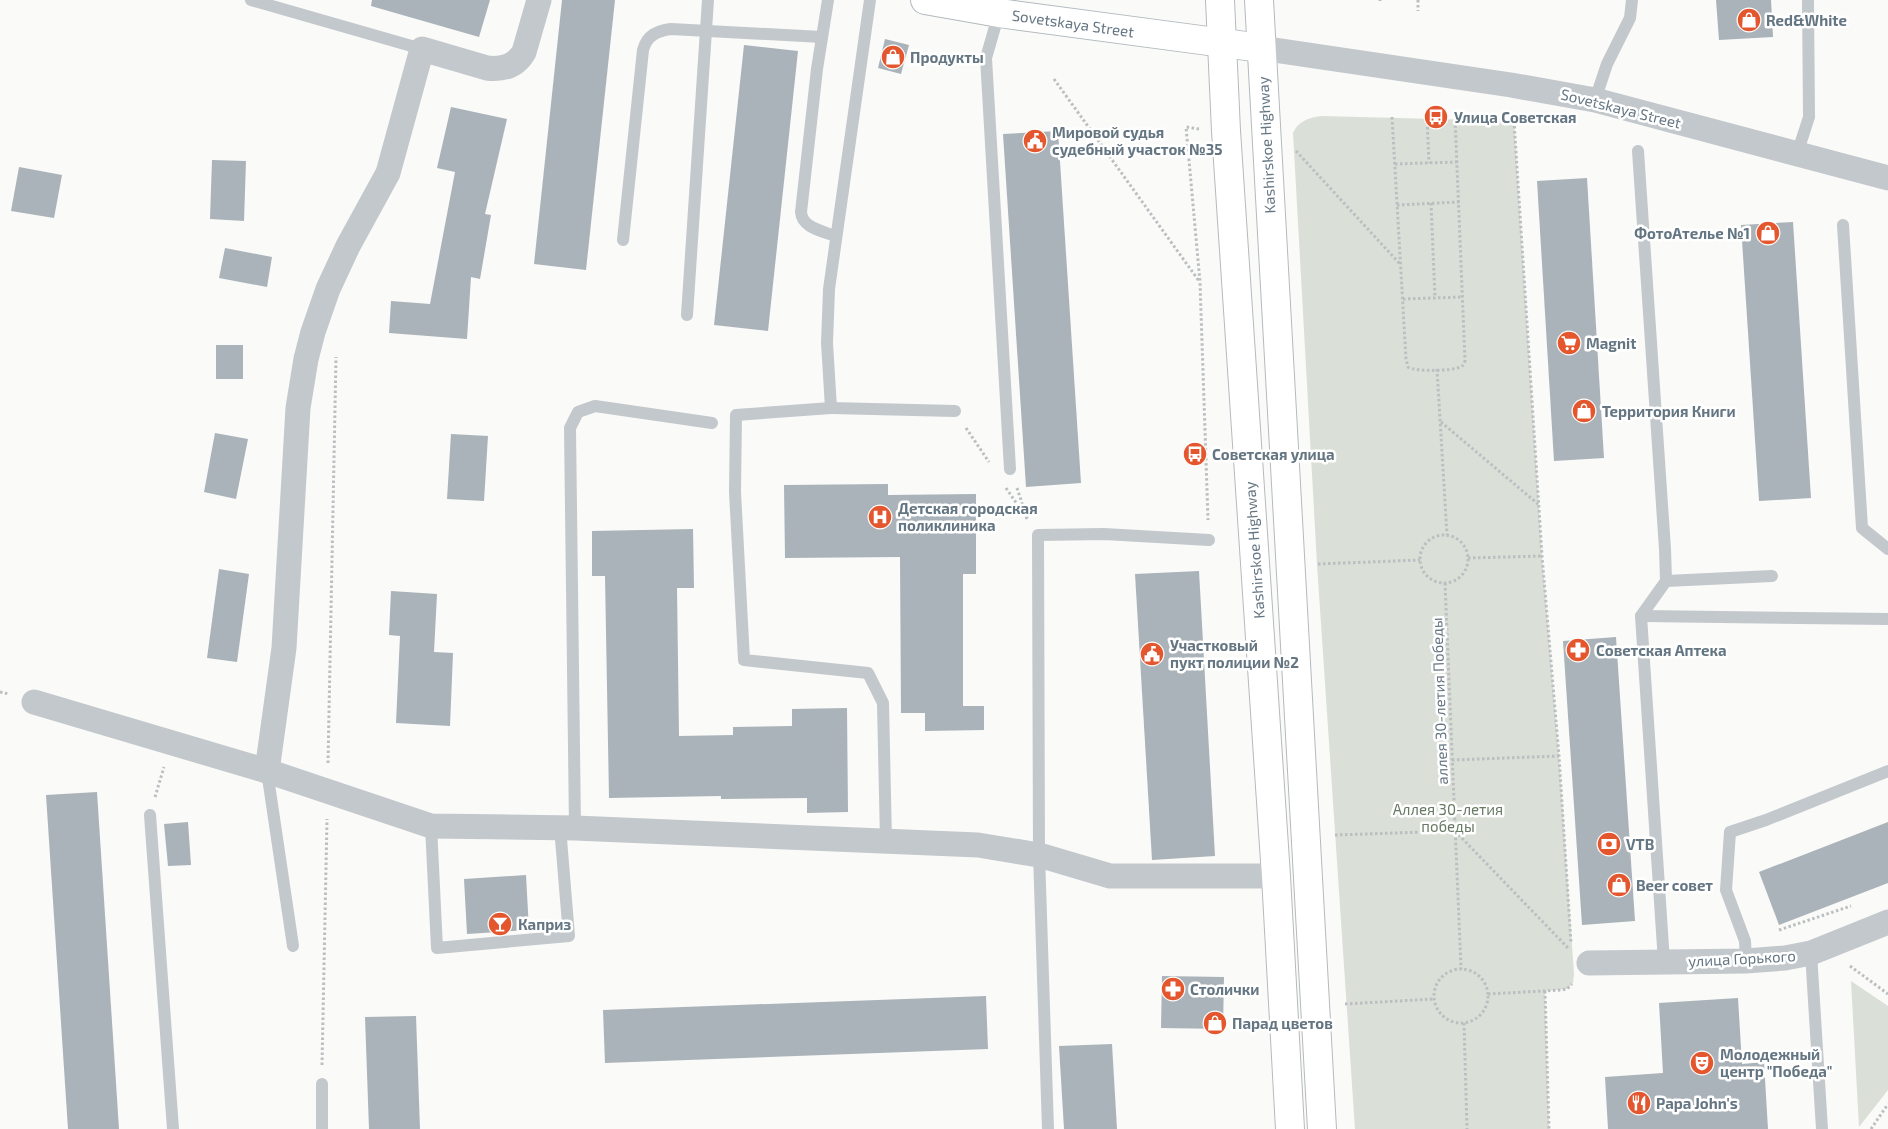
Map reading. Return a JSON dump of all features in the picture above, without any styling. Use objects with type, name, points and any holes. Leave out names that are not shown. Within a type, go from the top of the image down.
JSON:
[{"type":"main road","name":"Sovetskaya Street","points":[[925,0],[954,3],[1000,13],[1222,43]]},
{"type":"main road","name":"Kashirskoe Highway","points":[[1220,0],[1226,140],[1276,876],[1290,1129]]},
{"type":"main road","name":"Kashirskoe Highway","points":[[1258,0],[1322,1129]]},
{"type":"main road","points":[[1222,43],[1261,48]]},
{"type":"street","points":[[267,771],[284,640],[296,424],[304,367],[313,332],[328,289],[348,246],[388,173],[422,49],[487,68],[496,69],[514,64],[524,52],[539,0]]},
{"type":"street","name":"Sovetskaya Street","points":[[1261,48],[1511,85],[1595,100],[1888,178]]},
{"type":"street","points":[[34,702],[267,771],[430,826],[568,828],[978,845],[1039,855],[1110,876],[1276,876]]},
{"type":"street","name":"улица Горького","points":[[1589,963],[1664,962],[1746,951],[1785,958],[1817,951],[1888,922]]},
{"type":"lane","points":[[251,0],[422,49]]},
{"type":"lane","points":[[687,315],[708,0]]},
{"type":"lane","points":[[828,0],[801,212],[807,224],[835,236]]},
{"type":"lane","points":[[831,408],[827,324],[835,236],[870,0]]},
{"type":"lane","points":[[1595,100],[1607,64],[1630,18],[1632,0]]},
{"type":"lane","points":[[1798,154],[1809,117],[1808,0]]},
{"type":"lane","points":[[1000,13],[986,58],[1010,469]]},
{"type":"lane","points":[[623,240],[645,43],[655,33],[671,29],[822,37]]},
{"type":"lane","points":[[1638,151],[1665,539],[1666,581],[1641,616],[1664,962]]},
{"type":"lane","points":[[1843,225],[1862,528],[1888,549]]},
{"type":"lane","points":[[430,826],[437,948],[569,936],[570,428],[578,412],[595,406],[712,423]]},
{"type":"lane","points":[[886,841],[883,703],[868,673],[744,660],[735,492],[736,415],[831,408],[954,411]]},
{"type":"lane","points":[[1048,1129],[1039,855],[1038,535],[1104,534],[1210,540]]},
{"type":"lane","points":[[1666,581],[1772,576]]},
{"type":"lane","points":[[1641,616],[1888,618]]},
{"type":"lane","points":[[267,771],[293,946]]},
{"type":"lane","points":[[1746,951],[1726,890],[1730,832],[1766,820],[1888,771]]},
{"type":"lane","points":[[150,814],[173,1129]]},
{"type":"lane","points":[[1817,951],[1822,1129]]},
{"type":"lane","points":[[322,1084],[322,1129]]},
{"type":"path","points":[[1418,0],[1418,11]]},
{"type":"path","points":[[1054,79],[1200,282]]},
{"type":"path","points":[[1392,117],[1406,359],[1408,367],[1414,370],[1456,368],[1463,365],[1465,361],[1455,118]]},
{"type":"path","points":[[1427,117],[1429,163]]},
{"type":"path","points":[[1335,835],[1455,831],[1572,952],[1559,756],[1542,556],[1514,120]]},
{"type":"path","points":[[1200,129],[1186,127],[1200,282],[1210,540]]},
{"type":"path","points":[[1294,149],[1401,264]]},
{"type":"path","points":[[1395,164],[1457,162]]},
{"type":"path","points":[[1397,205],[1459,202]]},
{"type":"path","points":[[1431,203],[1434,298]]},
{"type":"path","points":[[1403,298],[1463,297]]},
{"type":"path","points":[[322,1084],[336,356]]},
{"type":"path","points":[[1437,369],[1447,535]]},
{"type":"path","points":[[1441,422],[1539,504]]},
{"type":"path","points":[[1010,469],[1029,523]]},
{"type":"path","points":[[1447,535],[1456,538],[1462,543],[1468,558],[1464,573],[1458,578],[1445,583],[1428,577],[1423,571],[1420,560],[1422,548],[1427,542],[1434,537],[1447,535]]},
{"type":"path","points":[[1468,558],[1542,556]]},
{"type":"path","points":[[1317,564],[1420,560]]},
{"type":"path","name":"аллея 30-летия Победы","points":[[1445,583],[1461,969]]},
{"type":"path","points":[[150,814],[172,743]]},
{"type":"path","points":[[1452,760],[1559,756]]},
{"type":"path","points":[[1746,951],[1852,905]]},
{"type":"path","points":[[1817,951],[1888,994]]},
{"type":"path","points":[[1488,994],[1567,989],[1573,983],[1573,964],[1589,963]]},
{"type":"path","points":[[1461,969],[1470,970],[1477,974],[1483,980],[1488,994],[1487,1005],[1482,1013],[1476,1019],[1464,1023],[1450,1021],[1442,1016],[1436,1008],[1433,999],[1437,982],[1452,970],[1461,969]]},
{"type":"path","points":[[1545,991],[1549,1129]]},
{"type":"path","points":[[1345,1004],[1433,999]]},
{"type":"path","points":[[1464,1023],[1467,1129]]},
{"type":"path","points":[[1871,1129],[1888,1104]]},
{"type":"green space","name":"Аллея 30-летия победы","points":[[1321,116],[1514,121],[1542,556],[1559,756],[1574,974],[1573,983],[1567,989],[1545,991],[1549,1129],[1355,1129],[1317,564],[1293,133],[1304,121]]},
{"type":"green space","points":[[1851,981],[1888,1006],[1888,1090],[1859,1127]]},
{"type":"building","points":[[372,0],[490,0],[479,37],[371,6]]},
{"type":"building","points":[[562,0],[615,0],[586,270],[534,264]]},
{"type":"building","points":[[1716,0],[1771,0],[1773,37],[1719,40]]},
{"type":"building","name":"Продукты","points":[[885,39],[909,45],[901,74],[878,68]]},
{"type":"building","points":[[744,45],[798,51],[768,331],[714,325]]},
{"type":"building","points":[[451,107],[507,119],[485,214],[491,215],[480,279],[471,277],[467,339],[389,333],[391,301],[430,304],[455,172],[437,168]]},
{"type":"building","points":[[1058,131],[1081,483],[1026,487],[1003,134]]},
{"type":"building","points":[[212,160],[246,161],[244,221],[210,219]]},
{"type":"building","points":[[19,167],[62,175],[54,218],[11,211]]},
{"type":"building","points":[[1587,178],[1604,458],[1554,461],[1537,181]]},
{"type":"building","points":[[1793,222],[1811,498],[1759,501],[1741,225]]},
{"type":"building","points":[[225,248],[272,257],[267,287],[219,278]]},
{"type":"building","points":[[216,345],[243,345],[243,379],[216,379]]},
{"type":"building","points":[[215,433],[248,439],[236,499],[204,492]]},
{"type":"building","points":[[451,434],[488,436],[484,501],[447,499]]},
{"type":"building","points":[[888,484],[888,495],[976,494],[976,574],[963,574],[963,706],[984,706],[984,730],[925,731],[925,713],[901,713],[900,557],[785,558],[784,485]]},
{"type":"building","points":[[693,529],[694,588],[677,588],[679,736],[733,735],[733,727],[792,726],[792,709],[847,708],[848,812],[807,813],[807,798],[721,799],[721,796],[609,798],[605,576],[592,576],[592,531]]},
{"type":"building","points":[[219,569],[249,574],[237,662],[207,658]]},
{"type":"building","points":[[1199,571],[1215,856],[1152,860],[1135,574]]},
{"type":"building","points":[[391,591],[437,594],[434,652],[453,653],[450,726],[396,723],[400,636],[389,635]]},
{"type":"building","points":[[1616,637],[1635,921],[1582,925],[1563,641]]},
{"type":"building","points":[[97,792],[119,1129],[68,1129],[46,795]]},
{"type":"building","points":[[188,822],[191,865],[168,866],[164,824]]},
{"type":"building","points":[[1888,822],[1888,883],[1779,925],[1759,872]]},
{"type":"building","points":[[526,875],[529,930],[467,934],[464,879]]},
{"type":"building","points":[[1162,976],[1224,977],[1223,1029],[1161,1028]]},
{"type":"building","points":[[986,996],[988,1049],[605,1063],[603,1010]]},
{"type":"building","name":"Молодежный центр \"Победа\"","points":[[1738,998],[1742,1064],[1764,1062],[1768,1129],[1608,1129],[1605,1077],[1663,1073],[1659,1003]]},
{"type":"building","points":[[416,1016],[420,1129],[369,1129],[365,1017]]},
{"type":"building","points":[[1112,1044],[1117,1129],[1064,1129],[1059,1046]]},
{"type":"place","name":"Red&White","points":[[1749,20]]},
{"type":"place","name":"Продукты","points":[[893,57]]},
{"type":"place","name":"Улица Советская","points":[[1436,117]]},
{"type":"place","name":"Мировой судья судебный участок №35","points":[[1035,141]]},
{"type":"place","name":"ФотоАтелье №1","points":[[1768,233]]},
{"type":"place","name":"Magnit","points":[[1569,343]]},
{"type":"place","name":"Территория Книги","points":[[1584,411]]},
{"type":"place","name":"Советская улица","points":[[1195,454]]},
{"type":"place","name":"Детская городская поликлиника","points":[[880,517]]},
{"type":"place","name":"Советская Аптека","points":[[1578,650]]},
{"type":"place","name":"Участковый пукт полиции №2","points":[[1152,654]]},
{"type":"place","name":"VTB","points":[[1609,844]]},
{"type":"place","name":"Beer совет","points":[[1619,885]]},
{"type":"place","name":"Каприз","points":[[500,924]]},
{"type":"place","name":"Столички","points":[[1173,989]]},
{"type":"place","name":"Парад цветов","points":[[1215,1023]]},
{"type":"place","name":"Молодежный центр \"Победа\"","points":[[1702,1063]]},
{"type":"place","name":"Papa John's","points":[[1639,1103]]}]
